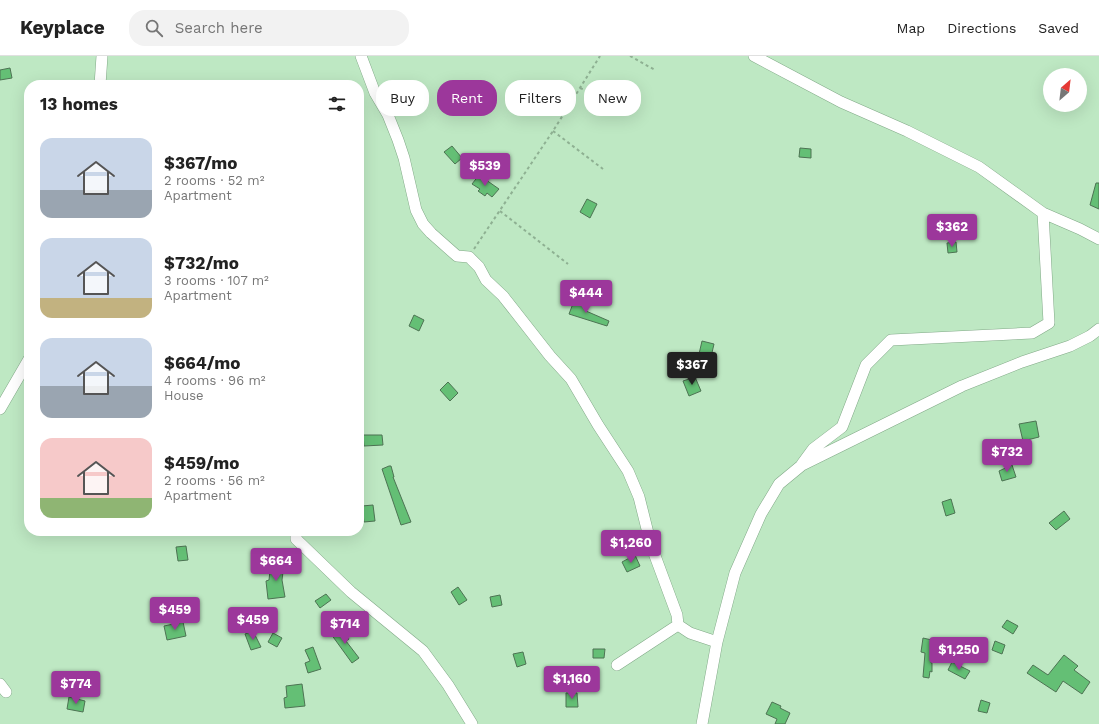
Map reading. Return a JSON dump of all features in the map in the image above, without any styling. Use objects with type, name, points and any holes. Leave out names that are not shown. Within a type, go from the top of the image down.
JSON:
[{"type":"street","points":[[100,80],[102,56]]},
{"type":"street","points":[[361,56],[375,93],[388,115],[398,140],[415,204],[423,224],[457,256],[469,257],[479,267],[486,280],[503,296],[550,356],[571,380],[628,471],[639,497],[651,545],[677,614],[678,625]]},
{"type":"street","points":[[754,56],[841,102],[907,131],[979,167],[1043,213],[1080,229],[1099,240]]},
{"type":"street","points":[[802,465],[813,449],[842,427],[866,365],[892,340],[1032,333],[1049,323],[1043,213]]},
{"type":"street","points":[[702,724],[717,642],[735,573],[761,514],[779,484],[802,465],[962,386],[1022,362],[1070,346],[1090,336],[1099,329]]},
{"type":"street","points":[[0,408],[24,367]]},
{"type":"street","points":[[296,536],[296,539],[350,592],[423,651],[448,685],[472,724]]},
{"type":"street","points":[[678,625],[698,637],[717,642]]},
{"type":"street","points":[[617,665],[678,625]]},
{"type":"path","points":[[469,257],[553,131],[600,56]]},
{"type":"path","points":[[630,56],[655,70]]},
{"type":"path","points":[[580,88],[584,90]]},
{"type":"path","points":[[553,131],[603,169]]},
{"type":"path","points":[[500,210],[568,264]]},
{"type":"building","points":[[10,68],[12,78],[0,80],[0,70]]},
{"type":"building","points":[[452,146],[462,158],[455,164],[444,152]]},
{"type":"building","points":[[800,148],[811,149],[811,158],[799,157]]},
{"type":"building","points":[[479,175],[499,189],[492,197],[487,193],[485,196],[478,191],[480,189],[472,184]]},
{"type":"building","points":[[1096,183],[1099,183],[1099,209],[1090,205]]},
{"type":"building","points":[[587,199],[597,204],[590,218],[580,212]]},
{"type":"building","points":[[956,242],[957,252],[948,253],[947,243]]},
{"type":"building","points":[[574,301],[588,306],[586,311],[609,321],[607,326],[569,314]]},
{"type":"building","points":[[414,315],[424,320],[419,331],[409,326]]},
{"type":"building","points":[[702,341],[714,344],[711,357],[699,354]]},
{"type":"building","points":[[695,377],[701,391],[689,396],[683,381]]},
{"type":"building","points":[[448,382],[458,393],[450,401],[440,390]]},
{"type":"building","points":[[1036,421],[1039,437],[1023,441],[1019,424]]},
{"type":"building","points":[[364,435],[382,435],[383,445],[364,446]]},
{"type":"building","points":[[1012,465],[1016,477],[1002,481],[999,471]]},
{"type":"building","points":[[391,466],[393,477],[411,522],[401,525],[382,469]]},
{"type":"building","points":[[951,499],[955,513],[946,516],[942,502]]},
{"type":"building","points":[[373,505],[375,521],[364,522],[364,506]]},
{"type":"building","points":[[1064,511],[1070,519],[1056,530],[1049,523]]},
{"type":"building","points":[[186,546],[188,560],[178,561],[176,547]]},
{"type":"building","points":[[635,555],[640,566],[627,572],[622,562]]},
{"type":"building","points":[[271,562],[284,564],[282,580],[285,597],[268,599],[266,581],[269,580]]},
{"type":"building","points":[[458,587],[467,600],[459,605],[451,592]]},
{"type":"building","points":[[326,594],[331,600],[320,608],[315,601]]},
{"type":"building","points":[[500,595],[502,605],[492,607],[490,597]]},
{"type":"building","points":[[1007,620],[1018,626],[1013,634],[1002,627]]},
{"type":"building","points":[[183,622],[186,636],[167,640],[164,626]]},
{"type":"building","points":[[337,629],[340,634],[343,631],[349,639],[346,641],[359,658],[352,663],[331,634]]},
{"type":"building","points":[[253,631],[261,647],[251,650],[245,634]]},
{"type":"building","points":[[273,633],[282,638],[277,647],[268,642]]},
{"type":"building","points":[[923,638],[936,641],[931,663],[932,672],[930,671],[929,678],[923,677],[925,653],[921,652]]},
{"type":"building","points":[[995,641],[1005,645],[1002,654],[992,650]]},
{"type":"building","points":[[313,647],[321,669],[308,673],[305,663],[310,661],[305,650]]},
{"type":"building","points":[[593,649],[605,649],[604,658],[593,658]]},
{"type":"building","points":[[523,652],[526,664],[517,667],[513,654]]},
{"type":"building","points":[[1064,655],[1078,666],[1074,670],[1090,682],[1082,694],[1063,681],[1056,692],[1027,673],[1033,665],[1048,675]]},
{"type":"building","points":[[952,662],[970,671],[965,679],[948,670]]},
{"type":"building","points":[[302,684],[305,706],[285,708],[284,698],[287,697],[286,686]]},
{"type":"building","points":[[566,693],[577,693],[578,707],[566,707]]},
{"type":"building","points":[[69,697],[85,701],[83,712],[67,709]]},
{"type":"building","points":[[981,700],[990,703],[987,713],[978,711]]},
{"type":"building","points":[[772,702],[781,706],[780,708],[790,713],[785,724],[775,724],[777,719],[766,714]]}]
